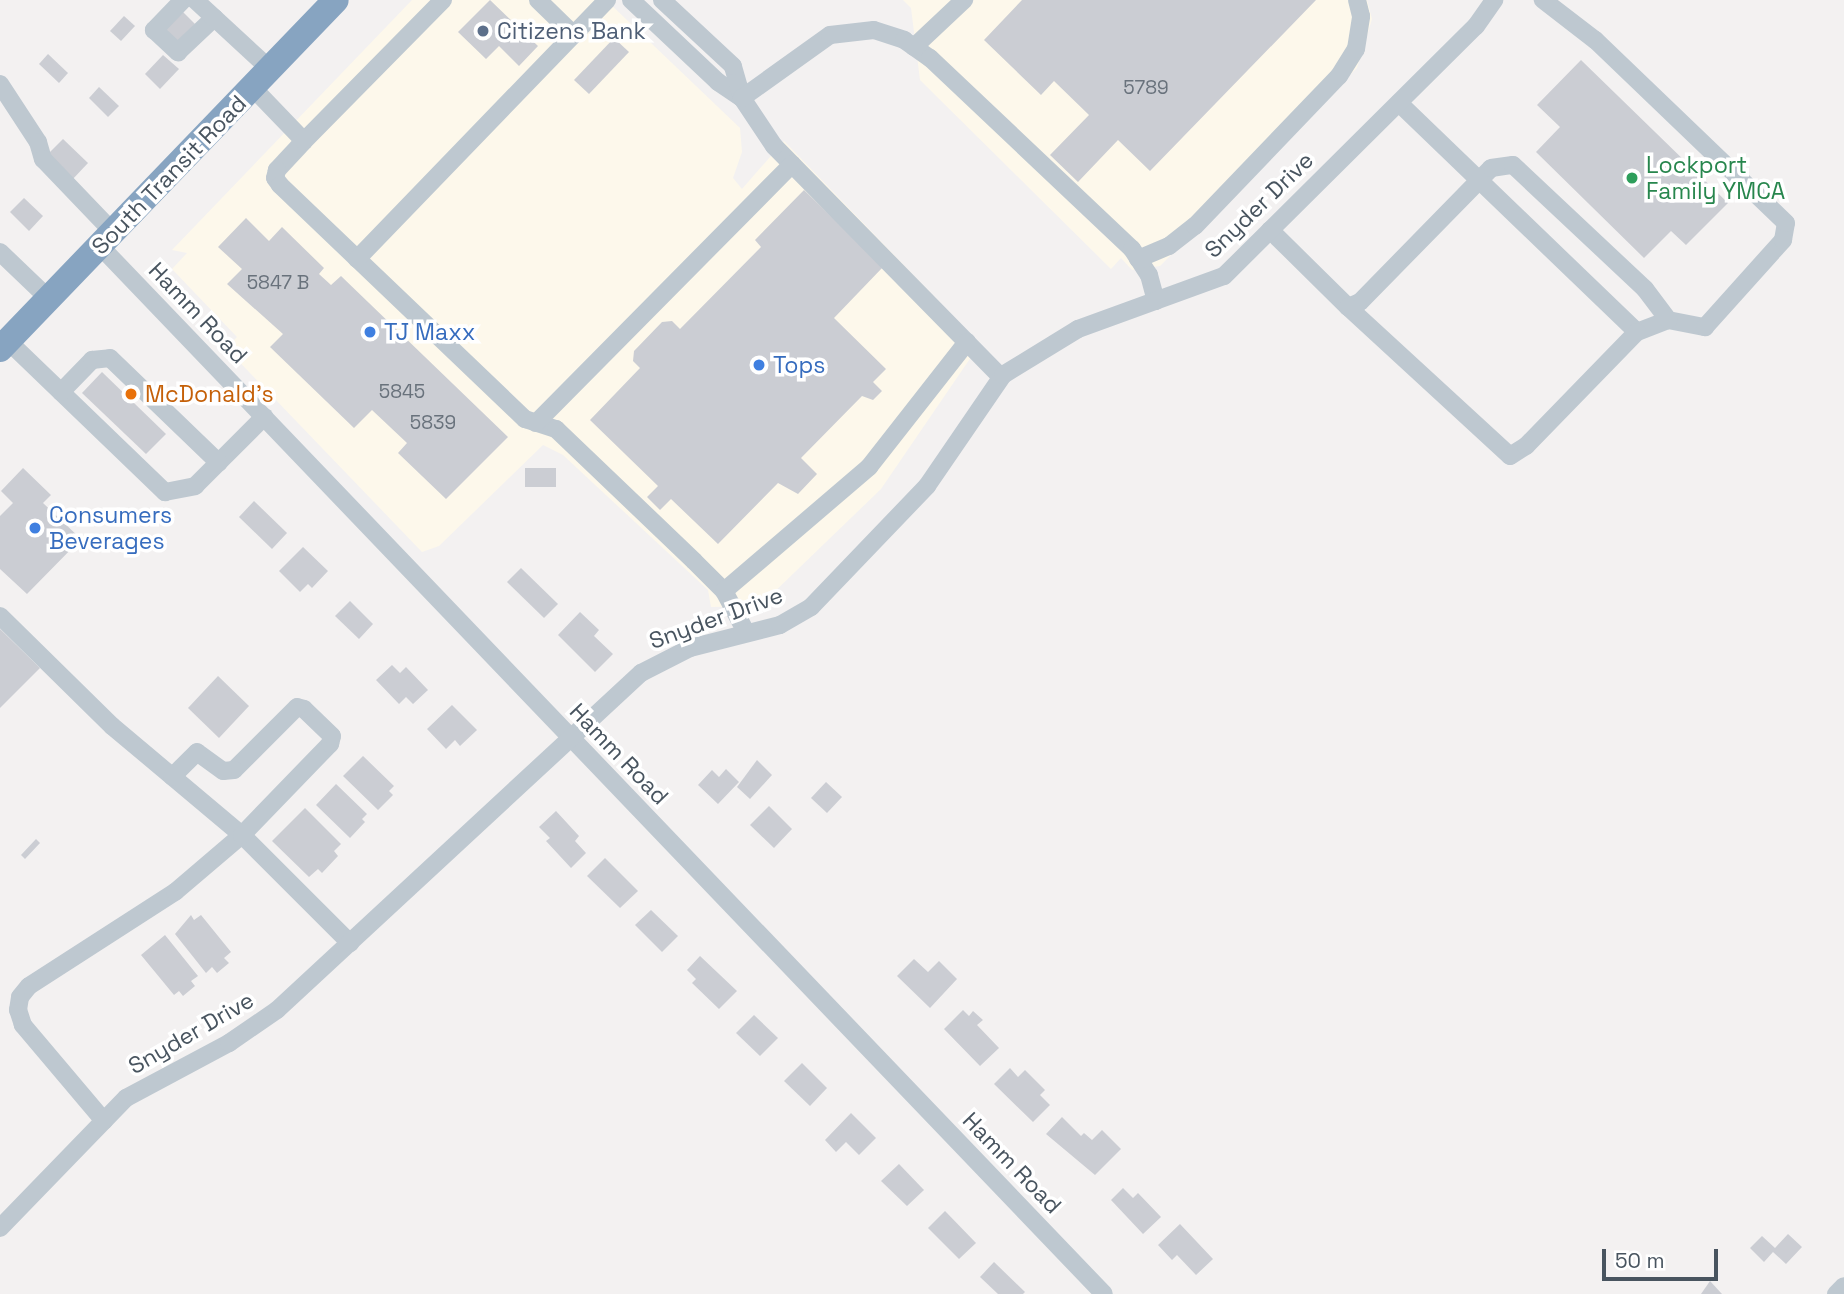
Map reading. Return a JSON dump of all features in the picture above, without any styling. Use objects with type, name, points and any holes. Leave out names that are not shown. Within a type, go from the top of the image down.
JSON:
[{"type":"highway","name":"South Transit Road","points":[[4,345],[263,80],[336,0]]},
{"type":"street","points":[[183,0],[154,30],[178,52],[214,18]]},
{"type":"street","points":[[195,0],[214,18],[263,80],[303,141]]},
{"type":"street","points":[[443,0],[303,141],[275,178],[525,419],[556,429],[724,591],[746,632]]},
{"type":"street","points":[[538,0],[574,35]]},
{"type":"street","points":[[358,259],[607,0]]},
{"type":"street","points":[[631,0],[718,82],[742,98]]},
{"type":"street","points":[[662,0],[733,66],[742,98],[757,124],[792,164],[1001,377]]},
{"type":"street","points":[[914,47],[964,0]]},
{"type":"street","points":[[1138,259],[1169,246],[1195,226],[1339,76],[1356,49],[1361,16],[1357,0]]},
{"type":"street","name":"Snyder Drive","points":[[0,1228],[126,1098],[229,1043],[277,1010],[572,740],[641,673],[690,648],[780,625],[811,607],[927,485],[1001,377],[1078,329],[1224,276],[1476,26],[1494,0]]},
{"type":"street","points":[[1270,230],[1348,307],[1510,456],[1526,446],[1637,332],[1668,320],[1705,327],[1783,240],[1786,223],[1595,40],[1543,0]]},
{"type":"street","points":[[742,98],[830,34],[874,30],[914,47],[1138,259],[1149,275],[1156,301]]},
{"type":"street","name":"Hamm Road","points":[[0,84],[38,142],[43,159],[107,239],[264,417],[1104,1294]]},
{"type":"street","points":[[1399,103],[1480,178],[1637,332]]},
{"type":"street","points":[[536,423],[792,164]]},
{"type":"street","points":[[1348,307],[1360,302],[1480,178],[1501,164],[1524,173],[1645,289],[1668,320]]},
{"type":"street","points":[[0,252],[49,299]]},
{"type":"street","points":[[724,591],[869,467],[967,342]]},
{"type":"street","points":[[4,345],[61,392],[160,491],[173,493],[195,486],[264,417]]},
{"type":"street","points":[[61,392],[92,360],[110,358],[219,463]]},
{"type":"street","points":[[0,617],[111,726],[242,835],[350,943]]},
{"type":"street","points":[[104,1121],[23,1025],[18,1010],[20,997],[29,986],[175,892],[242,835],[332,740],[304,709],[293,710],[234,770],[223,771],[197,752],[172,778]]},
{"type":"street","points":[[1836,1294],[1844,1286]]},
{"type":"shaded area","points":[[412,0],[606,0],[740,128],[742,152],[733,178],[742,189],[784,141],[980,344],[881,489],[767,599],[766,606],[711,607],[708,590],[563,455],[543,445],[439,546],[422,552],[226,348],[237,337],[172,269],[187,253],[172,250]]},
{"type":"shaded area","points":[[903,0],[1367,0],[1372,19],[1357,68],[1160,266],[1132,270],[1121,258],[1111,269],[920,80],[911,8]]},
{"type":"building","points":[[490,0],[538,46],[519,66],[499,46],[486,59],[458,32]]},
{"type":"building","points":[[1022,0],[1316,0],[1150,171],[1118,140],[1078,182],[1050,155],[1089,115],[1054,81],[1041,95],[984,40]]},
{"type":"building","points":[[179,8],[195,24],[174,46],[157,30]]},
{"type":"building","points":[[124,16],[135,26],[121,41],[110,31]]},
{"type":"building","points":[[614,38],[629,52],[589,94],[574,80]]},
{"type":"building","points":[[48,54],[68,73],[59,83],[39,64]]},
{"type":"building","points":[[163,55],[179,69],[160,89],[145,74]]},
{"type":"building","name":"Lockport Family YMCA","points":[[1581,60],[1728,203],[1686,245],[1671,231],[1644,258],[1536,152],[1560,127],[1537,105]]},
{"type":"building","points":[[99,87],[119,106],[108,117],[89,98]]},
{"type":"building","points":[[63,139],[88,163],[71,181],[46,156]]},
{"type":"building","name":"Tops","points":[[804,190],[883,267],[834,318],[886,369],[873,382],[882,391],[873,400],[862,396],[801,458],[817,474],[798,494],[778,483],[718,544],[671,499],[660,510],[647,497],[658,486],[590,420],[640,368],[633,361],[634,351],[662,322],[672,321],[680,329],[761,247],[755,240]]},
{"type":"building","points":[[24,198],[43,216],[29,231],[10,212]]},
{"type":"building","points":[[246,218],[269,241],[282,227],[324,268],[319,274],[331,285],[341,276],[508,437],[446,499],[398,453],[407,443],[372,410],[354,428],[270,347],[283,334],[227,284],[242,269],[218,247]]},
{"type":"building","points":[[102,372],[166,434],[146,454],[82,393]]},
{"type":"building","name":"Consumers Beverages","points":[[23,468],[51,495],[43,503],[81,539],[27,594],[0,569],[0,516],[13,503],[1,491]]},
{"type":"building","points":[[525,468],[556,468],[556,487],[525,487]]},
{"type":"building","points":[[254,501],[287,533],[272,549],[239,517]]},
{"type":"building","points":[[303,547],[328,571],[312,588],[308,584],[300,592],[279,571]]},
{"type":"building","points":[[521,568],[558,604],[544,618],[507,582]]},
{"type":"building","points":[[350,601],[373,624],[359,639],[335,616]]},
{"type":"building","points":[[580,612],[599,630],[594,636],[613,654],[595,672],[558,635]]},
{"type":"building","points":[[0,629],[40,668],[0,708]]},
{"type":"building","points":[[392,665],[400,673],[406,667],[428,690],[413,704],[406,697],[399,704],[376,680]]},
{"type":"building","points":[[218,676],[249,706],[219,738],[188,708]]},
{"type":"building","points":[[452,705],[477,730],[460,746],[455,740],[446,749],[427,729]]},
{"type":"building","points":[[363,756],[394,786],[389,791],[393,795],[378,810],[343,776]]},
{"type":"building","points":[[757,760],[772,775],[750,799],[737,787]]},
{"type":"building","points":[[726,769],[739,782],[718,804],[698,785],[712,770],[719,777]]},
{"type":"building","points":[[826,782],[842,797],[827,813],[811,798]]},
{"type":"building","points":[[336,784],[367,814],[362,819],[365,822],[350,838],[316,805]]},
{"type":"building","points":[[769,806],[792,829],[774,848],[750,825]]},
{"type":"building","points":[[305,808],[341,844],[334,851],[338,856],[322,873],[318,869],[309,877],[272,841]]},
{"type":"building","points":[[556,811],[579,836],[575,841],[586,853],[571,868],[546,841],[550,838],[539,827]]},
{"type":"building","points":[[36,839],[40,843],[25,859],[21,855]]},
{"type":"building","points":[[605,858],[638,891],[620,908],[587,876]]},
{"type":"building","points":[[651,910],[678,936],[662,952],[635,925]]},
{"type":"building","points":[[191,915],[194,920],[201,915],[231,952],[224,958],[229,963],[217,973],[212,967],[206,973],[175,934]]},
{"type":"building","points":[[165,935],[198,976],[191,981],[195,986],[183,996],[179,991],[174,995],[141,955]]},
{"type":"building","points":[[700,956],[737,991],[719,1009],[692,983],[696,979],[687,970]]},
{"type":"building","points":[[914,959],[928,972],[939,961],[957,979],[930,1008],[897,976]]},
{"type":"building","points":[[963,1010],[969,1016],[973,1011],[983,1020],[977,1025],[999,1048],[980,1066],[944,1029]]},
{"type":"building","points":[[754,1015],[778,1038],[760,1056],[736,1033]]},
{"type":"building","points":[[802,1063],[827,1088],[810,1106],[784,1081]]},
{"type":"building","points":[[1010,1068],[1018,1077],[1025,1070],[1045,1090],[1040,1095],[1050,1105],[1033,1122],[994,1084]]},
{"type":"building","points":[[851,1113],[876,1138],[859,1155],[846,1142],[836,1152],[825,1140]]},
{"type":"building","points":[[1062,1117],[1081,1136],[1084,1133],[1092,1140],[1102,1130],[1121,1149],[1095,1175],[1046,1134]]},
{"type":"building","points":[[899,1164],[924,1190],[907,1206],[881,1181]]},
{"type":"building","points":[[1123,1188],[1133,1198],[1138,1193],[1161,1217],[1143,1234],[1111,1200]]},
{"type":"building","points":[[945,1211],[976,1243],[959,1259],[928,1228]]},
{"type":"building","points":[[1180,1224],[1213,1259],[1196,1275],[1177,1255],[1172,1260],[1158,1245]]},
{"type":"building","points":[[1788,1234],[1802,1247],[1786,1264],[1773,1252],[1764,1262],[1750,1248],[1762,1236],[1775,1248]]},
{"type":"building","points":[[994,1262],[1025,1292],[1023,1294],[998,1294],[980,1277]]},
{"type":"building","points":[[1710,1281],[1722,1294],[1701,1294]]},
{"type":"place","name":"Citizens Bank","points":[[483,31]]},
{"type":"place","name":"Lockport Family YMCA","points":[[1632,178]]},
{"type":"place","name":"TJ Maxx","points":[[370,332]]},
{"type":"place","name":"Tops","points":[[759,365]]},
{"type":"place","name":"McDonald's","points":[[131,394]]},
{"type":"place","name":"Consumers Beverages","points":[[35,528]]}]
